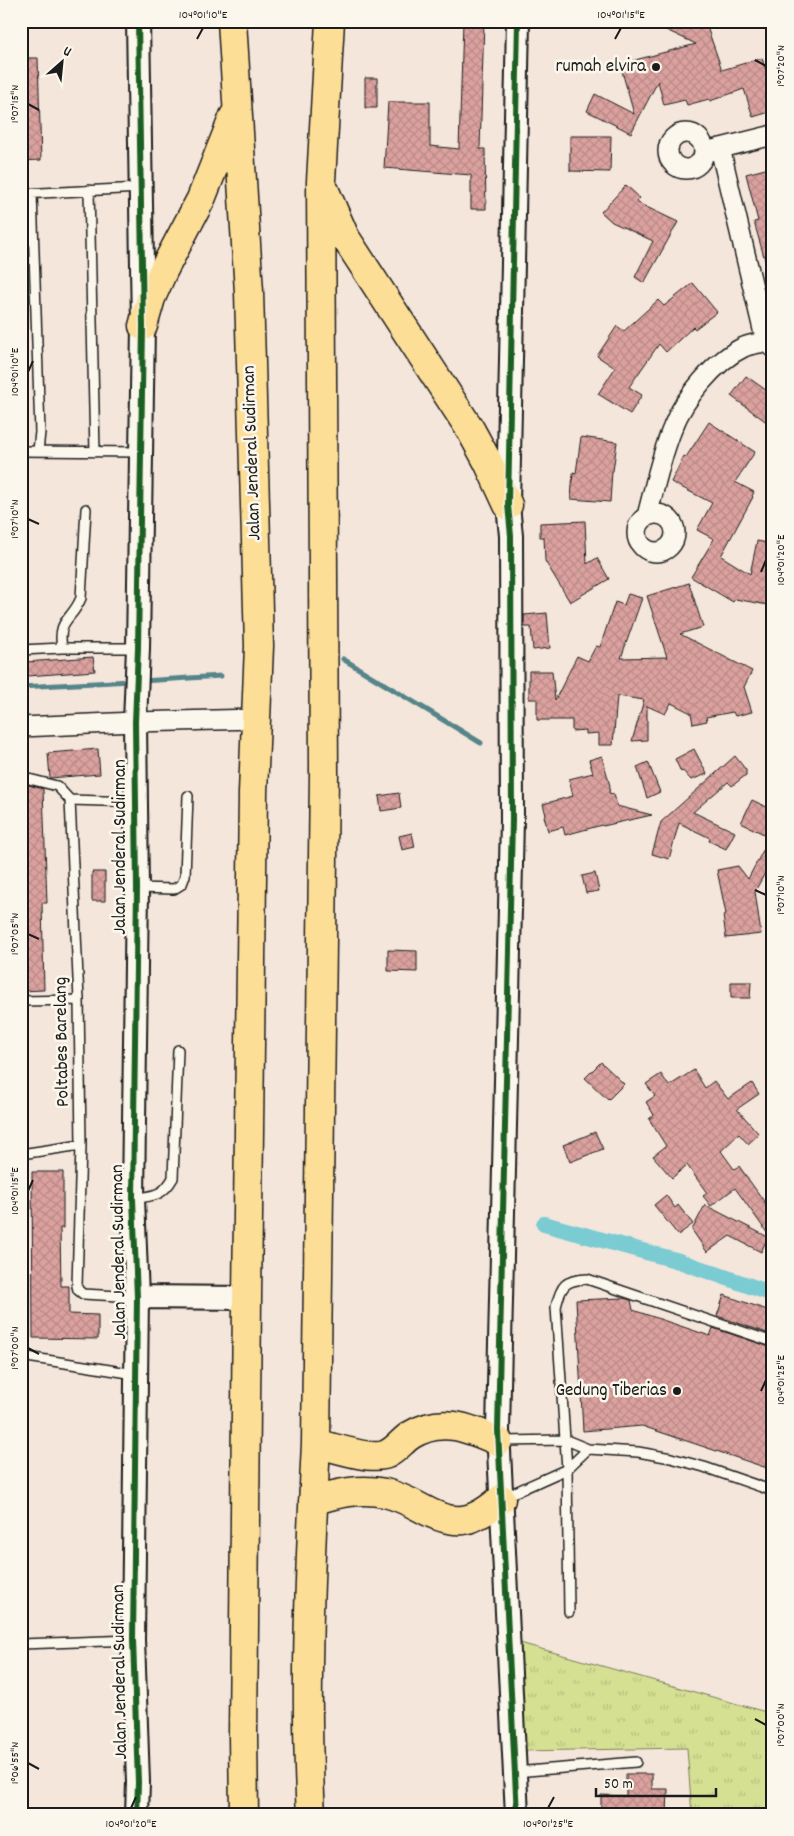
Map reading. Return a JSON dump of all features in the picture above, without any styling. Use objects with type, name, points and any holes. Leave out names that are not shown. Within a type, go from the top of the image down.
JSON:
[{"type":"highway","name":"Jalan Jenderal Sudirman","points":[[232,21],[249,292],[259,646],[253,793],[242,1736],[244,1815]]},
{"type":"highway","points":[[311,1815],[309,1734],[311,1532],[316,1443],[324,773],[321,181],[330,21]]},
{"type":"highway","points":[[143,326],[151,298],[163,271],[201,200],[237,106]]},
{"type":"highway","points":[[321,181],[345,237],[470,429],[508,505]]},
{"type":"highway","points":[[316,1443],[362,1455],[386,1454],[422,1429],[446,1424],[464,1428],[498,1441]]},
{"type":"highway","points":[[386,1454],[387,1493]]},
{"type":"highway","points":[[313,1501],[334,1494],[352,1491],[387,1493],[439,1517],[458,1520],[470,1519],[479,1515],[501,1499]]},
{"type":"street","name":"Jalan Jenderal Sudirman","points":[[136,1815],[138,1782],[133,1640],[137,1298],[133,1199],[137,888],[135,722],[143,326],[138,21]]},
{"type":"street","points":[[517,1815],[498,1441],[498,1398],[512,820],[511,536],[508,505],[518,21]]},
{"type":"street","points":[[647,516],[673,424],[689,399],[706,378],[734,353],[748,346],[770,345],[713,150],[773,135]]},
{"type":"street","points":[[21,727],[256,719]]},
{"type":"street","points":[[137,1298],[247,1298]]},
{"type":"lane","points":[[21,194],[141,188]]},
{"type":"lane","points":[[89,190],[95,452]]},
{"type":"lane","points":[[32,193],[40,432],[38,451]]},
{"type":"lane","points":[[21,451],[141,452]]},
{"type":"lane","points":[[62,648],[60,639],[62,624],[75,609],[80,598],[86,509]]},
{"type":"lane","points":[[21,650],[62,648],[137,668]]},
{"type":"lane","points":[[21,777],[57,786],[70,800],[136,802]]},
{"type":"lane","points":[[137,888],[174,889],[182,884],[188,796]]},
{"type":"lane","name":"Poltabes Barelang","points":[[70,800],[80,1000],[81,1145],[78,1290],[84,1294],[137,1298]]},
{"type":"lane","points":[[21,1002],[80,1000]]},
{"type":"lane","points":[[133,1199],[158,1194],[167,1189],[173,1178],[178,1050]]},
{"type":"lane","points":[[21,1154],[81,1145]]},
{"type":"lane","points":[[569,1612],[566,1440],[556,1307],[564,1284],[574,1280],[587,1279],[773,1342]]},
{"type":"lane","points":[[21,1356],[135,1374]]},
{"type":"lane","points":[[498,1441],[566,1440],[588,1449],[638,1452],[672,1458],[773,1490]]},
{"type":"lane","points":[[501,1499],[567,1469],[588,1449]]},
{"type":"lane","points":[[21,1644],[133,1640]]},
{"type":"lane","points":[[515,1772],[636,1762]]},
{"type":"green space","points":[[520,1643],[773,1714],[773,1815],[692,1815],[687,1748],[521,1751]]},
{"type":"building","points":[[463,21],[484,21],[480,149],[485,149],[486,209],[471,209],[471,175],[384,168],[388,102],[430,102],[430,146],[459,149]]},
{"type":"building","points":[[647,21],[705,21],[722,70],[762,58],[773,93],[773,111],[753,117],[744,89],[710,101],[709,99],[687,105],[685,100],[664,105],[658,81],[631,133],[587,111],[595,94],[634,114],[620,64],[696,44]]},
{"type":"building","points":[[21,58],[38,58],[41,160],[21,161]]},
{"type":"building","points":[[365,78],[377,78],[377,108],[365,108]]},
{"type":"building","points":[[570,136],[611,136],[610,172],[570,171]]},
{"type":"building","points":[[773,167],[773,274],[769,274],[754,222],[758,221],[746,174]]},
{"type":"building","points":[[626,185],[640,198],[636,202],[678,222],[644,283],[635,277],[653,241],[612,222],[601,212]]},
{"type":"building","points":[[693,283],[717,312],[695,329],[693,327],[666,352],[659,344],[629,387],[642,395],[630,414],[598,394],[615,368],[597,356],[617,326],[624,331],[658,300],[664,306]]},
{"type":"building","points":[[746,376],[773,395],[773,415],[768,423],[731,396]]},
{"type":"building","points":[[709,422],[755,452],[735,482],[754,492],[753,497],[721,556],[750,574],[757,541],[773,544],[773,580],[768,605],[735,599],[733,602],[691,577],[714,539],[697,530],[712,503],[671,482],[684,456],[686,457]]},
{"type":"building","points":[[581,437],[617,442],[612,471],[610,502],[571,499],[573,472],[576,473]]},
{"type":"building","points":[[585,521],[587,564],[597,558],[609,579],[570,602],[545,561],[544,537],[540,537],[540,523]]},
{"type":"building","points":[[689,583],[703,627],[680,634],[752,671],[744,687],[752,712],[735,716],[733,712],[706,717],[707,721],[693,724],[691,713],[671,703],[665,714],[647,706],[647,740],[632,741],[644,700],[617,696],[613,745],[599,745],[599,733],[586,734],[586,730],[572,731],[572,720],[537,720],[537,699],[529,699],[529,671],[552,671],[555,700],[577,656],[588,661],[596,646],[600,647],[615,602],[624,605],[628,594],[642,598],[621,658],[667,657],[647,596]]},
{"type":"building","points":[[547,613],[550,648],[533,650],[531,627],[524,627],[524,615]]},
{"type":"building","points":[[93,657],[95,671],[27,676],[26,662]]},
{"type":"building","points":[[98,749],[100,774],[50,778],[48,753]]},
{"type":"building","points":[[694,749],[707,774],[691,780],[683,771],[681,772],[675,759]]},
{"type":"building","points":[[602,756],[610,786],[609,793],[614,794],[617,806],[652,815],[565,835],[563,827],[548,831],[543,804],[573,796],[569,779],[593,773],[589,760]]},
{"type":"building","points":[[735,756],[746,770],[746,775],[732,786],[728,782],[693,812],[735,832],[726,849],[709,841],[710,838],[679,823],[669,859],[652,854],[661,822]]},
{"type":"building","points":[[648,762],[660,792],[647,798],[637,767]]},
{"type":"building","points":[[25,784],[43,789],[47,903],[42,903],[44,990],[21,991],[21,785]]},
{"type":"building","points":[[399,793],[401,808],[381,811],[379,796]]},
{"type":"building","points":[[752,800],[773,810],[773,868],[769,866],[755,891],[761,934],[726,938],[723,915],[726,914],[717,870],[738,866],[748,879],[770,837],[741,823]]},
{"type":"building","points":[[412,833],[415,847],[402,850],[399,836]]},
{"type":"building","points":[[92,872],[105,872],[105,901],[92,901]]},
{"type":"building","points":[[595,873],[599,891],[586,893],[582,876]]},
{"type":"building","points":[[388,950],[417,951],[417,972],[388,971]]},
{"type":"building","points":[[731,982],[751,982],[750,998],[731,998]]},
{"type":"building","points":[[601,1062],[624,1084],[608,1100],[585,1078]]},
{"type":"building","points":[[694,1070],[705,1088],[714,1081],[728,1099],[752,1083],[759,1094],[737,1109],[759,1134],[748,1144],[739,1134],[721,1151],[734,1169],[739,1166],[773,1214],[773,1241],[735,1188],[711,1206],[703,1196],[707,1193],[687,1165],[672,1178],[653,1156],[666,1146],[649,1119],[654,1115],[646,1102],[655,1096],[646,1084],[661,1074],[669,1086]]},
{"type":"building","points":[[595,1132],[603,1149],[570,1162],[563,1145]]},
{"type":"building","points":[[32,1172],[63,1172],[63,1228],[60,1228],[61,1286],[69,1286],[69,1314],[98,1315],[98,1339],[33,1338]]},
{"type":"building","points":[[666,1195],[675,1208],[678,1205],[693,1224],[678,1235],[654,1205]]},
{"type":"building","points":[[705,1205],[768,1237],[761,1252],[730,1236],[707,1252],[692,1230]]},
{"type":"building","points":[[724,1295],[773,1312],[773,1335],[717,1316]]},
{"type":"building","name":"Gedung Tiberias","points":[[623,1298],[631,1300],[633,1310],[710,1336],[713,1328],[773,1348],[773,1470],[642,1426],[583,1431],[576,1300]]},
{"type":"building","points":[[626,1774],[652,1774],[652,1789],[668,1789],[667,1815],[601,1815],[601,1795],[626,1796]]},
{"type":"waterway","points":[[343,659],[481,743]]},
{"type":"waterway","points":[[142,681],[221,676]]},
{"type":"waterway","points":[[21,687],[131,681]]},
{"type":"waterway","points":[[544,1224],[679,1261],[773,1294]]},
{"type":"cycle path","points":[[137,1815],[138,1782],[133,1640],[137,1297],[133,1199],[137,888],[135,722],[138,648],[143,326],[138,21]]},
{"type":"cycle path","points":[[517,1815],[498,1430],[512,820],[511,536],[508,505],[518,21]]},
{"type":"place","name":"rumah elvira","points":[[656,67]]},
{"type":"place","name":"Gedung Tiberias","points":[[677,1391]]}]
